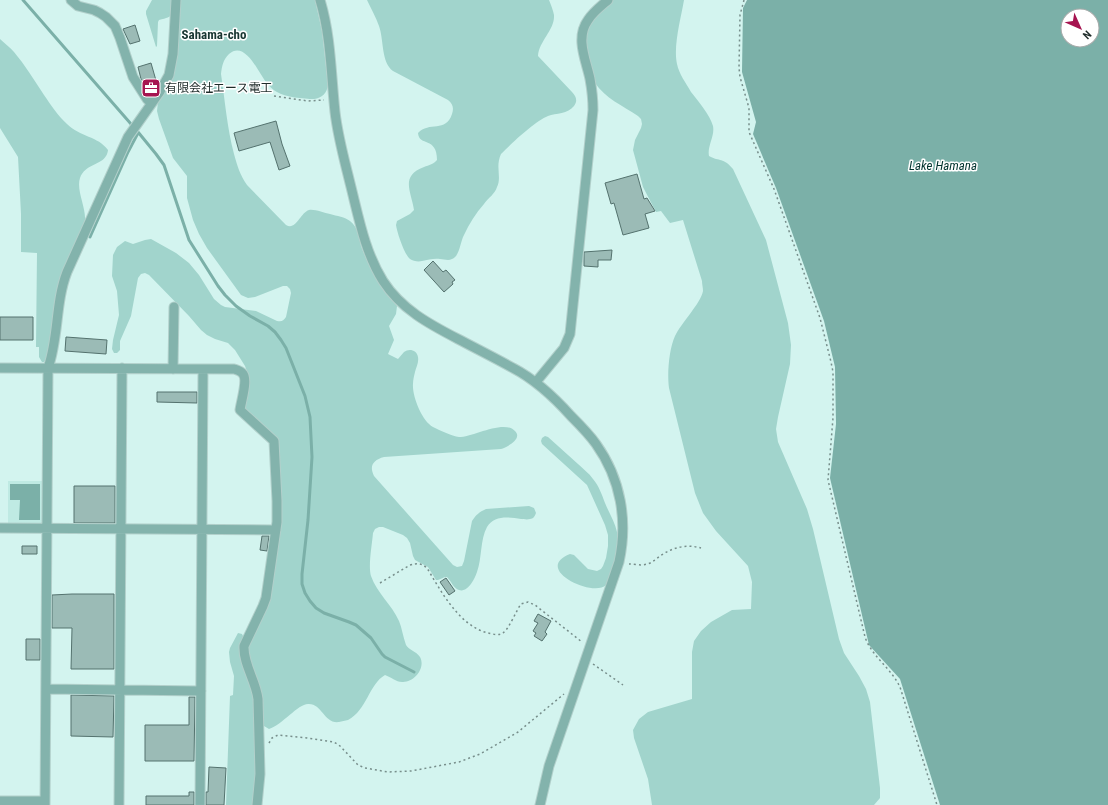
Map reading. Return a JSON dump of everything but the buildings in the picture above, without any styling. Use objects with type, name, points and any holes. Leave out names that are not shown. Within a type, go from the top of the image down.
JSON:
[{"type":"street","points":[[71,0],[78,6],[100,13],[110,21],[118,32],[133,77],[146,99],[151,103]]},
{"type":"street","points":[[0,801],[45,803],[48,368],[52,357],[63,282],[128,136],[169,75],[172,65],[176,0]]},
{"type":"street","points":[[320,0],[327,30],[340,142],[365,242],[376,269],[384,282],[403,304],[426,322],[513,368],[536,382],[558,400],[603,454],[610,466],[619,492],[623,520],[623,541],[619,562],[549,766],[540,805]]},
{"type":"street","points":[[536,382],[564,348],[570,334],[593,110],[592,89],[581,43],[582,34],[588,19],[608,0]]},
{"type":"street","points":[[173,369],[174,307]]},
{"type":"street","points":[[0,368],[234,369],[243,373],[245,383],[240,410],[274,441],[277,501],[276,530],[266,598],[244,646],[244,653],[258,699],[260,774],[257,805]]},
{"type":"street","points":[[119,805],[122,368]]},
{"type":"street","points":[[200,805],[203,369]]},
{"type":"street","points":[[0,528],[276,530]]},
{"type":"street","points":[[46,689],[201,690]]},
{"type":"path","points":[[744,0],[740,15],[739,68],[748,108],[749,132],[776,195],[822,322],[833,372],[833,418],[828,480],[865,637],[869,648],[892,674],[900,687],[937,805]]},
{"type":"path","points":[[274,96],[308,101],[334,100]]},
{"type":"path","points":[[619,562],[625,564],[648,564],[675,548],[685,546],[702,548]]},
{"type":"path","points":[[380,583],[410,565],[419,564],[427,568],[443,594],[462,617],[479,630],[495,634],[503,633],[507,629],[521,604],[528,602],[535,604],[584,643],[591,646]]},
{"type":"path","points":[[586,661],[595,665],[623,685]]},
{"type":"path","points":[[268,745],[272,738],[278,735],[330,741],[340,746],[358,765],[362,767],[388,772],[411,771],[459,762],[480,754],[518,732],[563,694],[570,691],[575,692]]},
{"type":"shaded area","points":[[152,0],[173,0],[172,14],[159,20],[158,22],[156,47],[146,14]]},
{"type":"shaded area","points":[[179,0],[315,0],[322,31],[328,85],[327,90],[322,96],[314,99],[305,99],[280,94],[267,83],[246,54],[240,51],[235,51],[229,54],[224,61],[221,74],[226,114],[236,162],[241,174],[247,185],[286,225],[293,226],[303,214],[309,210],[343,218],[353,223],[358,232],[361,246],[372,271],[389,297],[397,306],[396,314],[389,326],[394,340],[388,354],[398,359],[408,350],[412,350],[416,353],[418,361],[413,382],[414,395],[418,408],[429,424],[442,431],[459,437],[504,427],[510,428],[517,434],[516,440],[501,449],[384,457],[377,460],[373,464],[372,469],[374,476],[453,565],[457,567],[462,566],[464,561],[472,521],[476,515],[486,509],[529,506],[534,508],[536,513],[531,519],[502,518],[494,520],[490,523],[483,538],[479,567],[476,575],[471,584],[462,590],[456,588],[447,577],[436,580],[428,567],[415,560],[410,543],[403,535],[383,527],[375,529],[373,533],[370,555],[371,576],[377,588],[396,615],[406,645],[420,657],[421,666],[418,674],[406,682],[398,681],[385,675],[375,684],[360,710],[346,721],[334,722],[326,717],[317,707],[308,704],[300,707],[274,727],[269,729],[264,726],[262,720],[247,647],[270,599],[278,442],[244,409],[249,377],[245,366],[235,350],[228,343],[215,339],[201,330],[149,275],[145,273],[141,274],[138,278],[131,316],[120,341],[120,350],[117,353],[114,353],[112,349],[119,315],[117,291],[112,276],[113,255],[117,247],[125,241],[133,244],[151,239],[176,253],[189,263],[199,275],[214,299],[225,307],[256,311],[277,321],[281,321],[286,317],[291,293],[287,286],[283,286],[255,297],[248,298],[241,295],[207,248],[193,220],[187,198],[187,176],[173,158],[157,111],[158,102],[162,95]]},
{"type":"shaded area","points":[[367,0],[549,0],[553,9],[554,20],[550,31],[541,45],[538,56],[573,94],[576,102],[569,111],[548,116],[537,123],[523,133],[501,154],[499,159],[499,179],[496,189],[481,207],[468,227],[457,255],[450,260],[436,259],[414,261],[410,259],[403,248],[396,225],[397,221],[414,210],[409,185],[409,180],[412,175],[437,160],[434,148],[421,140],[418,133],[427,128],[446,123],[452,114],[453,106],[448,100],[393,71],[389,67],[386,62],[381,32]]},
{"type":"shaded area","points":[[612,0],[684,0],[679,23],[676,49],[678,68],[691,92],[707,113],[713,126],[709,156],[724,161],[733,169],[766,240],[788,323],[791,345],[790,364],[776,429],[778,442],[807,509],[839,639],[844,653],[866,689],[870,702],[880,788],[880,798],[874,805],[652,805],[648,779],[634,738],[633,730],[639,719],[648,712],[692,699],[692,652],[694,641],[701,631],[711,622],[732,610],[751,609],[752,582],[748,566],[716,531],[703,513],[695,493],[669,388],[669,362],[673,341],[678,331],[699,301],[703,291],[702,281],[683,220],[670,223],[661,211],[656,212],[643,187],[633,150],[635,140],[641,128],[641,119],[609,97],[599,88],[595,83],[587,56],[585,34],[587,28],[595,17]]},
{"type":"shaded area","points":[[0,39],[11,48],[26,67],[64,121],[77,132],[94,139],[104,145],[108,150],[104,159],[85,170],[80,178],[79,188],[85,220],[59,281],[48,356],[44,362],[42,362],[39,357],[39,347],[36,347],[37,253],[21,252],[18,157],[0,128]]},
{"type":"shaded area","points":[[545,436],[586,471],[595,482],[615,525],[618,542],[615,558],[607,584],[599,588],[590,588],[569,580],[561,574],[558,567],[560,560],[570,554],[574,555],[588,569],[597,571],[601,569],[606,558],[608,535],[587,485],[542,444],[542,438]]},
{"type":"shaded area","points":[[8,481],[44,481],[44,523],[42,525],[8,525]]},
{"type":"shaded area","points":[[238,633],[242,634],[243,636],[254,694],[256,774],[254,805],[226,805],[230,696],[233,695],[234,676],[229,652]]},
{"type":"water","name":"Lake Hamana","points":[[747,0],[1108,0],[1108,805],[940,805],[900,679],[869,645],[830,478],[836,424],[835,367],[824,321],[776,188],[753,134],[756,122],[742,72],[743,8]]},
{"type":"water","points":[[10,484],[40,484],[40,500],[10,500]]},
{"type":"water","points":[[20,500],[40,500],[40,520],[19,520]]},
{"type":"waterway","points":[[23,0],[131,124]]},
{"type":"waterway","points":[[138,132],[164,165],[189,240],[218,286],[236,306],[275,332],[286,348],[305,396],[310,417],[312,457],[308,520],[302,574],[302,584],[305,593],[316,608],[324,613],[356,625],[371,638],[385,657],[414,672]]},
{"type":"waterway","points":[[90,237],[138,133]]},
{"type":"place","name":"有限会社エース電工","points":[[151,88]]},
{"type":"district","name":"Sahama-cho","points":[[214,34]]}]
